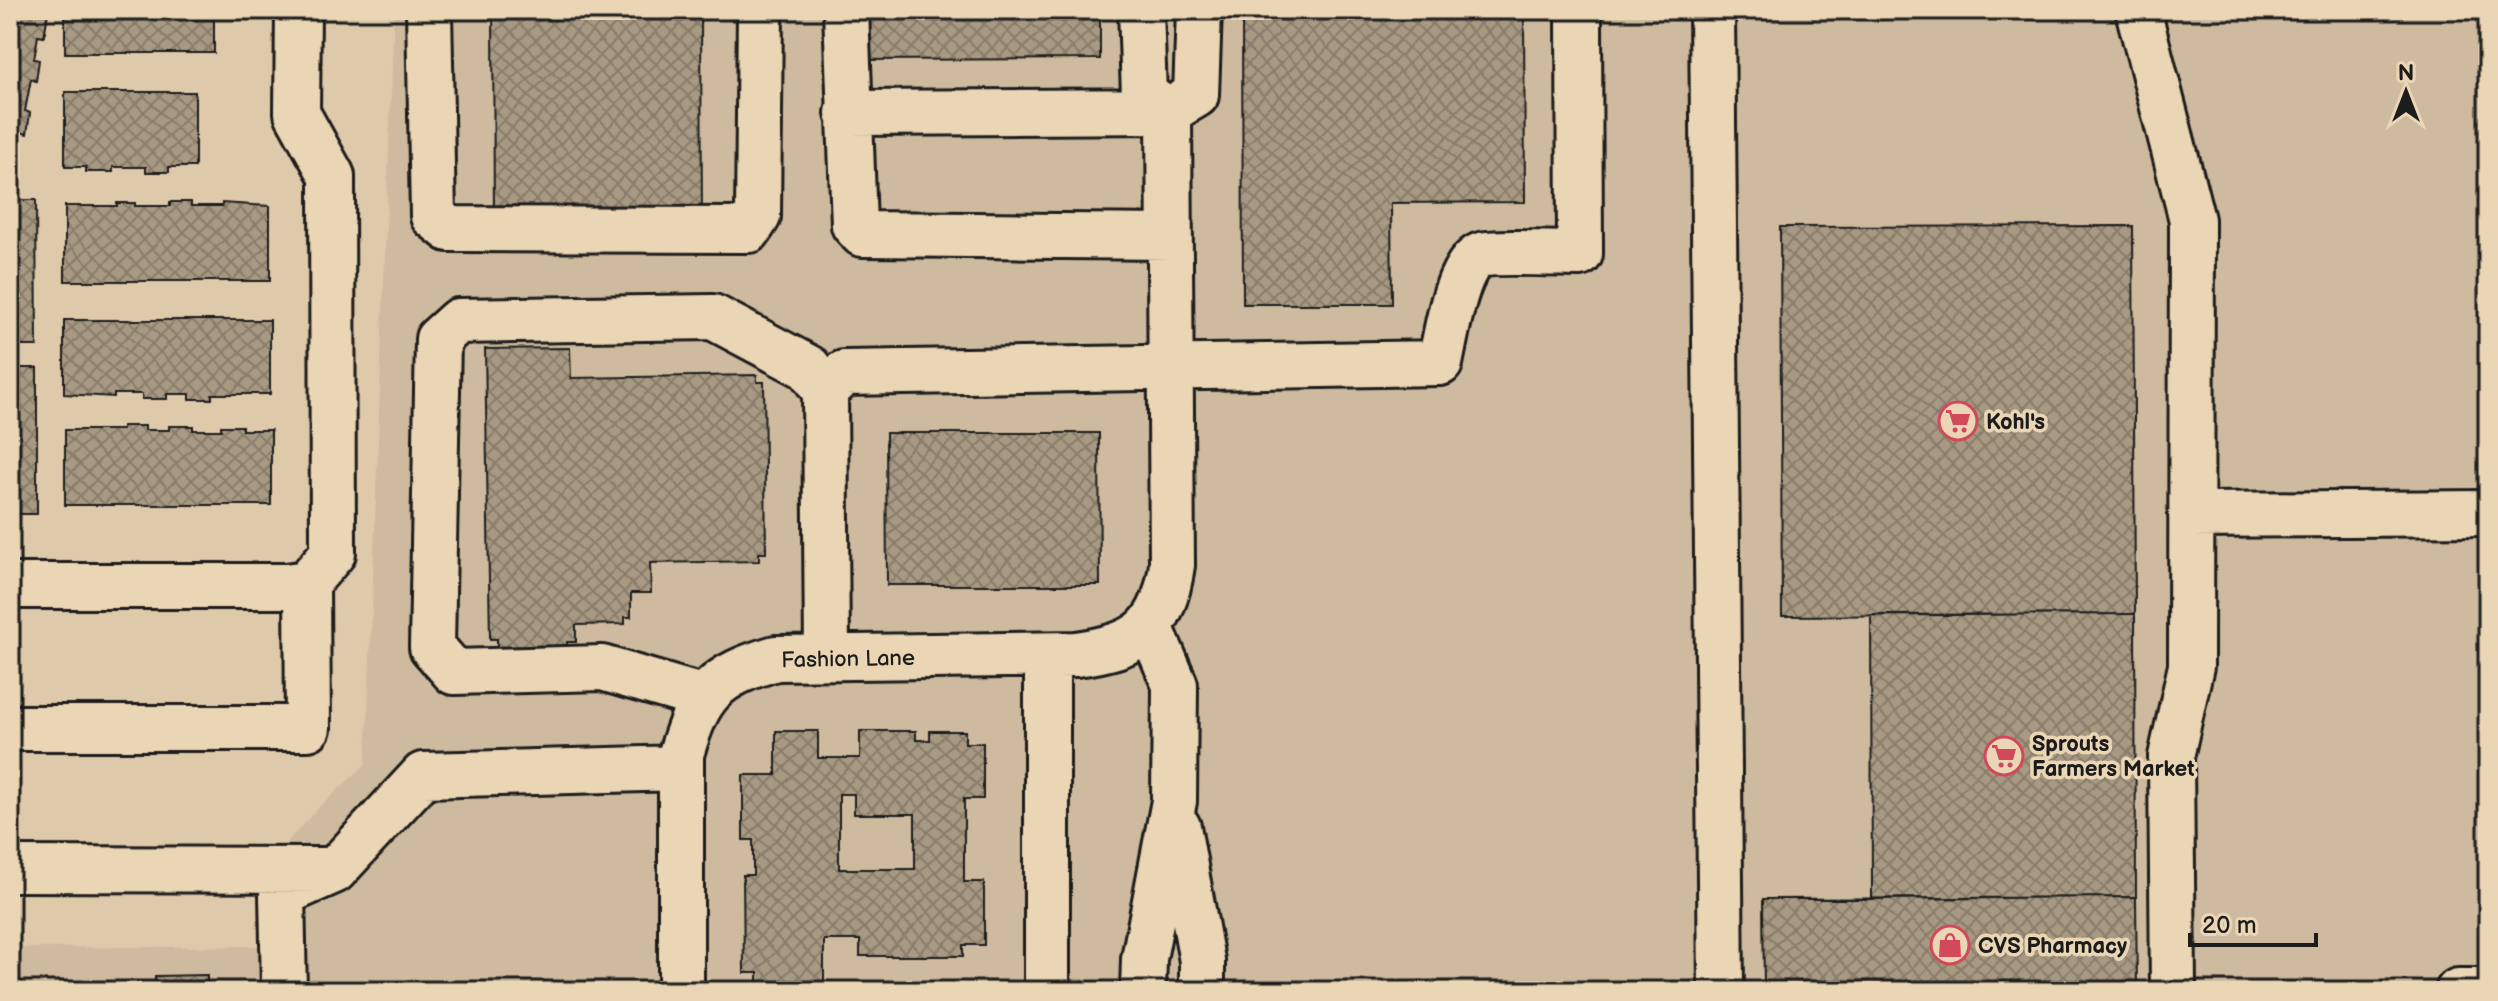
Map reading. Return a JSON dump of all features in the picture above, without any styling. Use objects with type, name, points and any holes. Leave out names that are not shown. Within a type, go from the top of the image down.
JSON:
[{"type":"street","points":[[10,586],[287,586],[307,583],[333,553],[332,176],[297,113],[298,10]]},
{"type":"street","points":[[429,10],[430,196],[433,216],[449,229],[511,230],[749,230],[758,216],[760,10]]},
{"type":"street","points":[[846,10],[854,225],[862,234],[1170,237]]},
{"type":"street","points":[[1141,10],[1144,95],[1169,111]]},
{"type":"street","points":[[848,113],[1169,111],[1196,95],[1199,10]]},
{"type":"street","points":[[825,392],[844,373],[1440,363],[1460,280],[1468,265],[1482,255],[1580,254],[1579,10]]},
{"type":"street","points":[[1712,10],[1721,991]]},
{"type":"street","points":[[2138,10],[2192,220],[2191,666],[2171,757],[2173,991]]},
{"type":"street","points":[[1143,991],[1144,959],[1174,801],[1175,685],[1150,626],[1168,591],[1172,565],[1169,111]]},
{"type":"street","points":[[705,698],[602,668],[454,672],[432,647],[438,339],[458,321],[713,317],[809,368],[825,392],[827,656]]},
{"type":"street","points":[[2191,515],[2488,513]]},
{"type":"street","points":[[10,728],[308,728],[307,583]]},
{"type":"street","name":"Fashion Lane","points":[[681,991],[681,754],[691,722],[705,698],[723,678],[776,658],[1047,655],[1112,649],[1150,626]]},
{"type":"street","points":[[1047,655],[1047,991]]},
{"type":"street","points":[[284,991],[282,894],[334,871],[423,775],[681,768]]},
{"type":"street","points":[[1174,801],[1202,961],[1202,991]]},
{"type":"street","points":[[10,869],[334,871]]},
{"type":"street","points":[[2458,991],[2488,991]]},
{"type":"shaded area","points":[[394,10],[2488,10],[2488,991],[10,991],[10,948],[263,946],[275,855],[318,808],[366,764]]},
{"type":"building","points":[[10,10],[43,10],[43,13],[48,13],[44,37],[38,36],[34,59],[39,60],[36,81],[31,79],[25,111],[30,113],[27,134],[21,132],[17,157],[10,156]]},
{"type":"building","points":[[65,10],[214,10],[214,53],[65,53]]},
{"type":"building","points":[[493,10],[701,10],[702,224],[494,225]]},
{"type":"building","points":[[857,10],[1100,10],[1100,59],[857,60]]},
{"type":"building","points":[[1242,10],[1524,10],[1525,202],[1391,203],[1392,304],[1243,304]]},
{"type":"building","points":[[65,92],[195,92],[195,167],[169,167],[169,172],[146,172],[146,167],[113,167],[113,172],[86,172],[86,167],[65,167]]},
{"type":"building","points":[[10,200],[36,200],[37,346],[10,346]]},
{"type":"building","points":[[170,202],[191,202],[191,206],[222,206],[222,203],[270,206],[270,281],[65,281],[65,206],[135,203],[135,206],[170,206]]},
{"type":"building","name":"Kohl's","points":[[2133,226],[2135,614],[1782,616],[1780,227]]},
{"type":"building","points":[[64,320],[270,320],[270,394],[212,394],[212,399],[190,399],[190,394],[167,394],[167,399],[142,399],[142,394],[114,394],[114,397],[64,394]]},
{"type":"building","points":[[570,348],[571,378],[757,375],[757,382],[764,382],[766,553],[759,553],[759,561],[650,563],[651,593],[631,593],[631,617],[625,617],[625,624],[576,625],[576,642],[567,642],[567,650],[497,651],[497,639],[490,639],[485,349]]},
{"type":"building","points":[[10,368],[37,368],[37,514],[10,514]]},
{"type":"building","points":[[122,426],[145,426],[145,430],[193,426],[193,430],[221,430],[221,426],[242,426],[242,430],[271,430],[271,505],[65,505],[65,430],[122,430]]},
{"type":"building","points":[[886,433],[1099,433],[1100,585],[887,585]]},
{"type":"building","name":"Sprouts Farmers Market","points":[[2135,614],[2136,897],[1872,899],[1871,615]]},
{"type":"building","points":[[776,731],[818,731],[818,758],[860,758],[860,731],[916,731],[916,740],[930,740],[930,731],[965,731],[965,743],[983,743],[983,799],[964,799],[964,882],[984,882],[984,945],[963,945],[963,956],[860,956],[860,940],[824,940],[824,990],[758,990],[758,973],[744,973],[743,875],[753,875],[753,840],[743,840],[743,775],[776,775]],"holes":[[[839,794],[854,794],[854,814],[915,814],[915,869],[839,869]]]},
{"type":"building","name":"CVS Pharmacy","points":[[2136,897],[2137,991],[1764,991],[1763,899]]},
{"type":"building","points":[[207,975],[207,988],[258,987],[258,991],[102,991],[102,986],[155,986],[155,976]]},
{"type":"place","name":"Kohl's","points":[[1958,421]]},
{"type":"place","name":"Sprouts Farmers Market","points":[[2004,756]]},
{"type":"place","name":"CVS Pharmacy","points":[[1950,945]]}]
